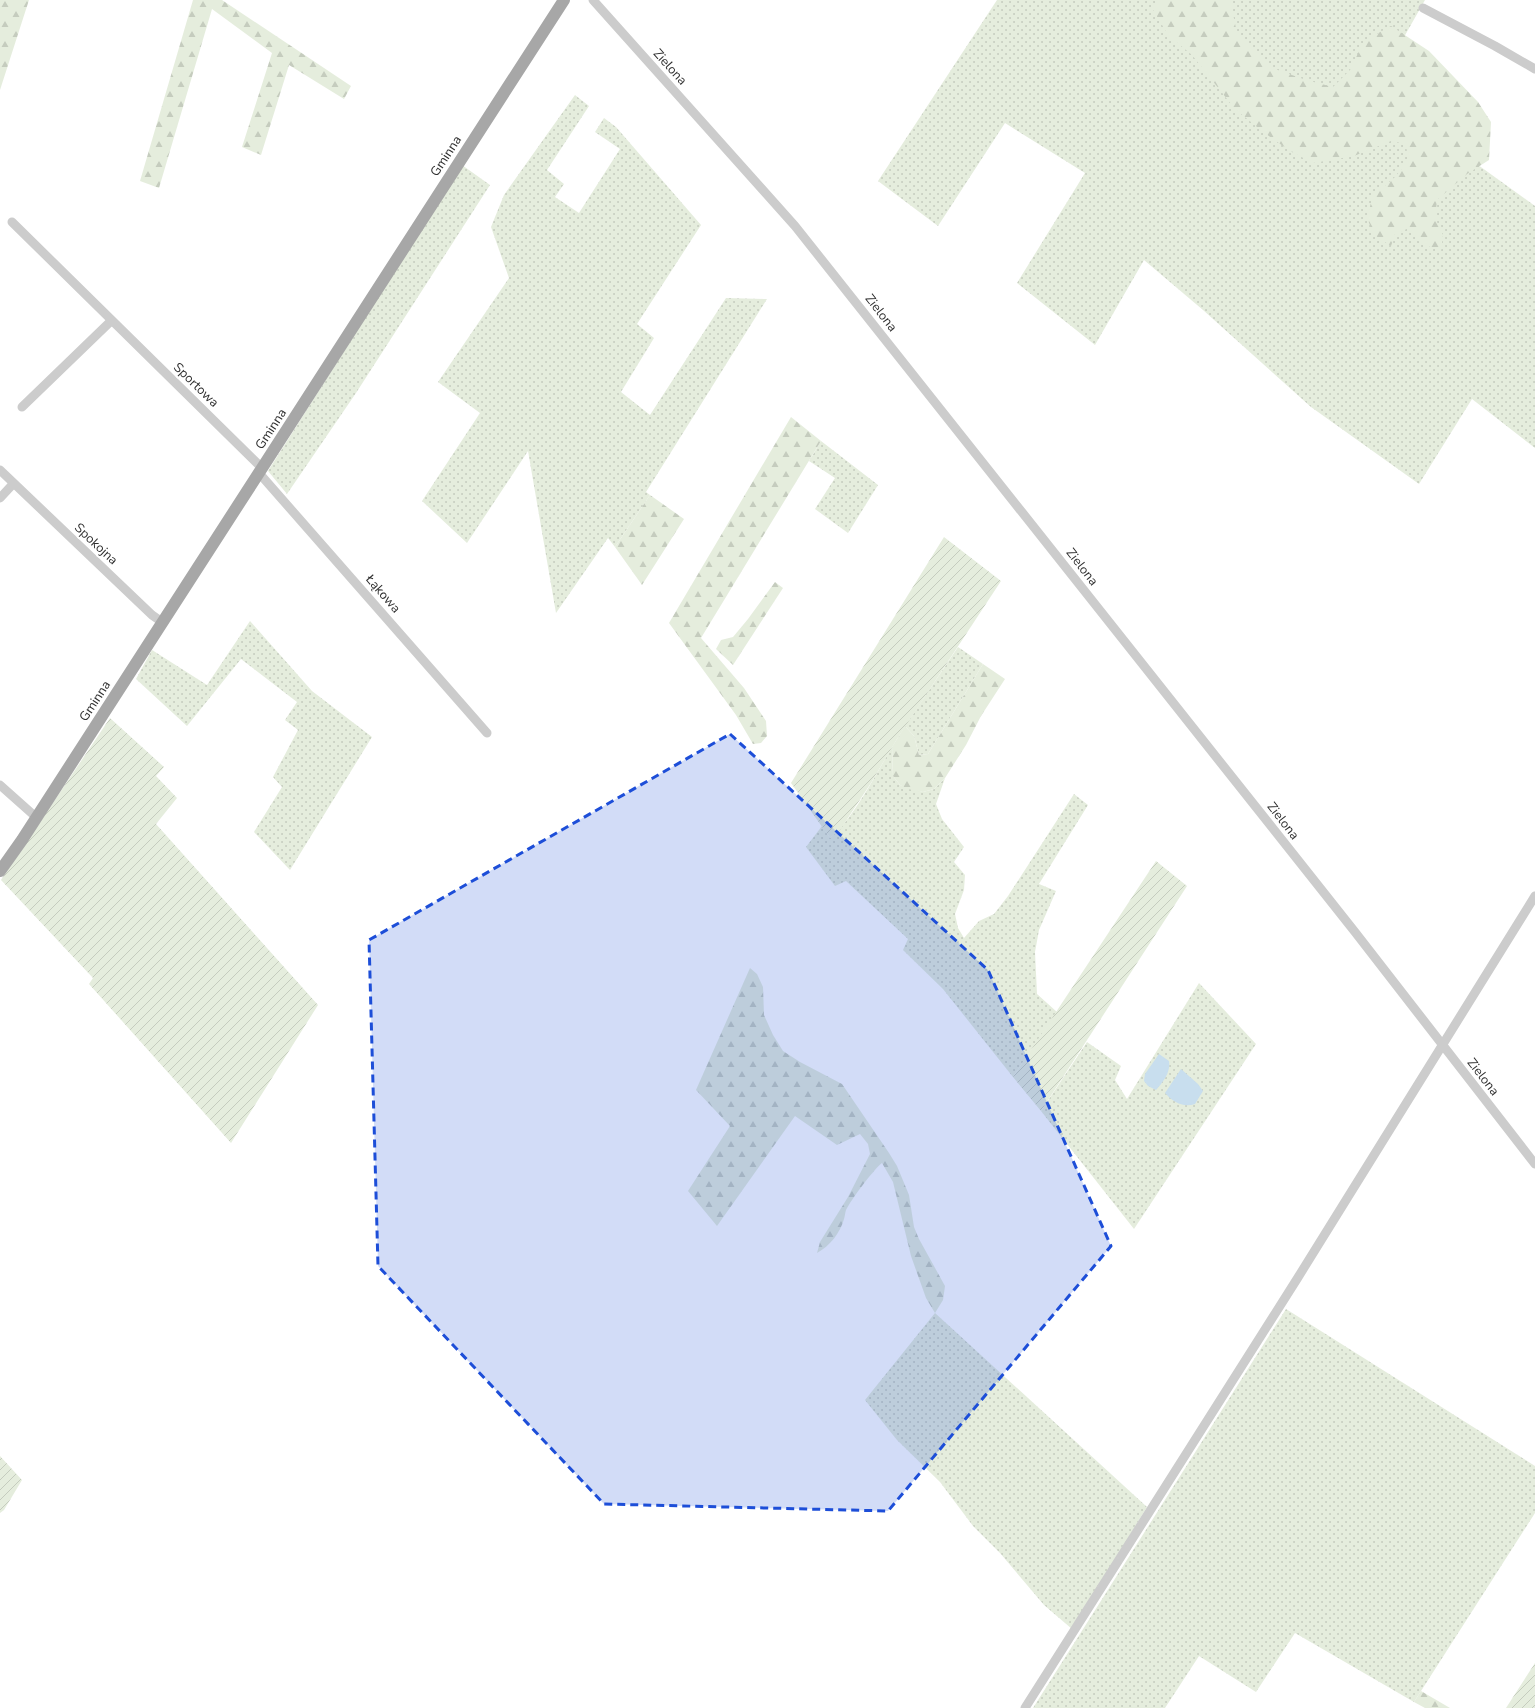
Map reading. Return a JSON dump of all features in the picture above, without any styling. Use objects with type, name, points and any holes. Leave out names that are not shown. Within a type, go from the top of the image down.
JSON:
[{"type":"main road","name":"Gminna","points":[[0,871],[37,818],[564,0]]},
{"type":"street","name":"Zielona","points":[[593,0],[796,226],[1535,1164]]},
{"type":"street","points":[[1423,8],[1484,39],[1535,69]]},
{"type":"street","name":"Sportowa","points":[[12,222],[260,471]]},
{"type":"street","points":[[22,407],[111,321]]},
{"type":"street","name":"Spokojna","points":[[0,470],[152,616],[162,622]]},
{"type":"street","name":"Łąkowa","points":[[260,471],[487,733]]},
{"type":"street","points":[[0,498],[13,484]]},
{"type":"street","points":[[0,785],[37,818]]},
{"type":"street","points":[[1024,1708],[1297,1279],[1535,896]]},
{"type":"highlighted area","points":[[730,734],[988,970],[1111,1246],[888,1511],[604,1504],[378,1266],[369,940]]},
{"type":"green space","points":[[0,0],[29,0],[0,90]]},
{"type":"green space","points":[[193,0],[222,0],[351,86],[344,99],[289,65],[261,155],[242,147],[272,53],[212,9],[159,188],[140,181]]},
{"type":"green space","points":[[997,0],[1425,0],[1374,90],[1535,206],[1535,448],[1472,399],[1419,484],[1311,407],[1203,310],[1144,260],[1095,345],[1017,283],[1085,173],[1005,123],[938,226],[878,181]]},
{"type":"green space","points":[[1158,0],[1230,0],[1237,33],[1275,69],[1306,80],[1333,87],[1350,70],[1364,41],[1391,26],[1429,51],[1478,102],[1491,122],[1489,160],[1467,174],[1437,200],[1435,218],[1443,235],[1441,251],[1420,243],[1409,228],[1395,234],[1391,246],[1373,234],[1367,217],[1373,196],[1395,177],[1408,161],[1406,144],[1391,141],[1354,156],[1313,163],[1290,151],[1235,109],[1192,55],[1168,35],[1152,8]]},
{"type":"green space","points":[[575,95],[589,106],[547,170],[564,184],[555,197],[579,213],[620,149],[595,132],[604,118],[616,127],[701,225],[637,324],[654,338],[621,392],[650,415],[726,298],[767,299],[646,492],[650,495],[615,547],[608,538],[556,613],[528,451],[467,543],[422,501],[480,413],[438,382],[509,278],[491,227],[504,195]]},
{"type":"green space","points":[[462,165],[490,185],[356,393],[287,494],[268,471]]},
{"type":"green space","points":[[791,417],[821,441],[701,638],[744,688],[766,721],[767,736],[761,743],[753,744],[736,715],[669,623]]},
{"type":"green space","points":[[821,441],[878,485],[848,533],[815,509],[835,478],[809,461]]},
{"type":"green space","points":[[650,495],[684,519],[642,585],[615,547]]},
{"type":"green space","points":[[944,537],[1001,581],[897,739],[871,783],[840,830],[830,838],[791,783]]},
{"type":"green space","points":[[775,582],[783,588],[733,665],[716,649],[721,640],[733,637]]},
{"type":"green space","points":[[250,621],[312,691],[372,737],[290,870],[254,832],[282,787],[273,777],[298,730],[285,720],[297,702],[241,659],[187,726],[136,679],[152,650],[207,685]]},
{"type":"green space","points":[[958,647],[983,664],[928,754],[919,755],[914,736],[905,726]]},
{"type":"green space","points":[[983,664],[1005,679],[981,716],[966,745],[945,778],[934,789],[923,792],[908,789],[900,785],[893,776],[892,747],[905,726],[914,736],[919,755],[928,754]]},
{"type":"green space","points":[[110,718],[164,767],[156,776],[177,798],[156,824],[318,1005],[231,1143],[89,984],[93,978],[1,880]]},
{"type":"green space","points":[[892,747],[893,776],[900,785],[923,792],[934,789],[945,778],[936,804],[942,819],[964,847],[954,862],[965,875],[964,890],[955,914],[958,928],[964,938],[979,921],[994,914],[1008,896],[1074,794],[1088,805],[1039,884],[1056,891],[1039,930],[1035,952],[1037,994],[1057,1012],[1013,1077],[943,989],[903,950],[908,939],[846,881],[835,886],[806,847],[822,826],[830,838],[839,830],[864,796]]},
{"type":"green space","points":[[1156,861],[1187,886],[1041,1111],[1013,1077]]},
{"type":"green space","points":[[750,968],[757,974],[763,987],[764,1015],[773,1035],[783,1051],[800,1062],[842,1084],[897,1166],[909,1195],[914,1227],[945,1286],[943,1300],[935,1313],[926,1298],[911,1256],[893,1182],[882,1163],[868,1178],[849,1205],[840,1229],[834,1239],[817,1253],[820,1242],[848,1197],[870,1154],[868,1144],[860,1134],[837,1145],[795,1116],[717,1226],[688,1191],[730,1126],[696,1090]]},
{"type":"green space","points":[[1199,983],[1256,1044],[1134,1229],[1041,1111],[1087,1042],[1121,1066],[1115,1080],[1127,1099]]},
{"type":"green space","points":[[1286,1309],[1535,1466],[1535,1513],[1414,1702],[1295,1633],[1256,1692],[1199,1656],[1165,1708],[1033,1708]]},
{"type":"green space","points":[[935,1313],[1147,1507],[1072,1629],[1044,1605],[1000,1553],[973,1526],[940,1482],[897,1440],[865,1400]]},
{"type":"green space","points":[[0,1456],[22,1480],[4,1510],[0,1513]]},
{"type":"green space","points":[[1535,1663],[1535,1708],[1506,1708]]},
{"type":"green space","points":[[1421,1691],[1450,1708],[1425,1708],[1414,1702]]},
{"type":"water","points":[[1159,1054],[1169,1061],[1169,1069],[1166,1077],[1156,1090],[1148,1086],[1144,1081],[1145,1074]]},
{"type":"water","points":[[1181,1069],[1198,1084],[1203,1091],[1195,1104],[1182,1105],[1171,1099],[1165,1093]]}]
